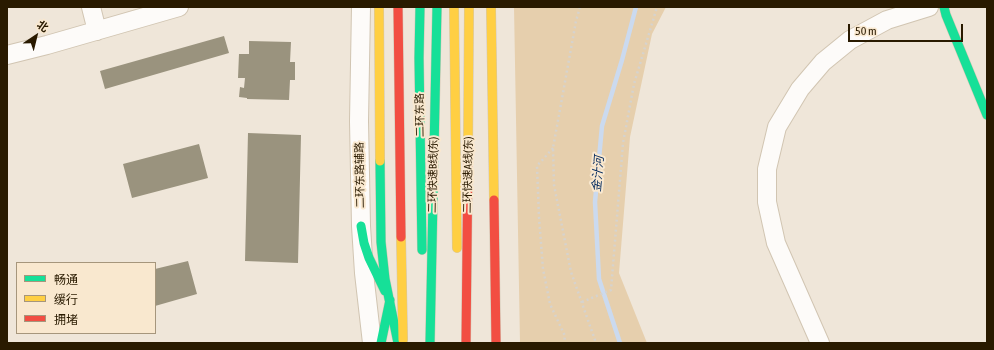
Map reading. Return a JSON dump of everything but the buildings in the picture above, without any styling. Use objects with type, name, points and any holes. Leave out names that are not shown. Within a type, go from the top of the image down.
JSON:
[{"type":"main road","name":"二环东路","points":[[398,7],[403,343]]},
{"type":"main road","name":"二环东路","points":[[420,7],[419,58],[424,343]]},
{"type":"main road","name":"二环快速B线(东)","points":[[430,343],[437,7]]},
{"type":"main road","points":[[454,7],[453,31],[457,255]]},
{"type":"main road","name":"二环快速A线(东)","points":[[466,343],[469,7]]},
{"type":"main road","points":[[491,7],[496,343]]},
{"type":"main road","points":[[944,7],[987,115]]},
{"type":"main road","points":[[379,11],[380,228],[383,268],[398,343]]},
{"type":"main road","points":[[361,226],[367,253],[389,303]]},
{"type":"main road","points":[[381,343],[397,269],[401,230]]},
{"type":"main road","points":[[457,287],[458,343]]},
{"type":"street","points":[[91,7],[97,31]]},
{"type":"street","points":[[7,55],[179,7]]},
{"type":"street","name":"二环东路辅路","points":[[361,7],[359,121],[361,226],[364,273],[372,343]]},
{"type":"street","points":[[820,343],[776,243],[767,202],[767,169],[777,127],[800,89],[823,62],[850,40],[887,20],[929,7]]},
{"type":"path","points":[[580,7],[571,44],[553,148],[554,186],[571,272],[596,343]]},
{"type":"path","points":[[582,302],[611,290],[623,143],[634,84],[657,7]]},
{"type":"path","points":[[553,148],[537,166],[539,218],[543,269],[550,304],[565,336],[564,343]]},
{"type":"shaded area","points":[[514,7],[666,7],[652,34],[630,137],[619,273],[647,343],[520,343]]},
{"type":"waterway","name":"金汁河","points":[[620,343],[599,279],[595,202],[602,126],[636,7]]},
{"type":"traffic: fast","points":[[420,7],[419,58],[422,250]]},
{"type":"traffic: fast","points":[[430,343],[437,7]]},
{"type":"traffic: fast","points":[[944,7],[987,115]]},
{"type":"traffic: fast","points":[[380,161],[381,242],[385,279],[398,343]]},
{"type":"traffic: fast","points":[[361,226],[364,243],[369,258],[385,291]]},
{"type":"traffic: fast","points":[[381,343],[390,300]]},
{"type":"traffic: slow","points":[[379,7],[380,161]]},
{"type":"traffic: slow","points":[[454,7],[457,248]]},
{"type":"traffic: slow","points":[[468,153],[469,7]]},
{"type":"traffic: slow","points":[[491,7],[494,200]]},
{"type":"traffic: slow","points":[[401,237],[403,340]]},
{"type":"traffic: jam","points":[[398,7],[401,237]]},
{"type":"traffic: jam","points":[[466,343],[468,153]]},
{"type":"traffic: jam","points":[[494,200],[496,343]]}]
